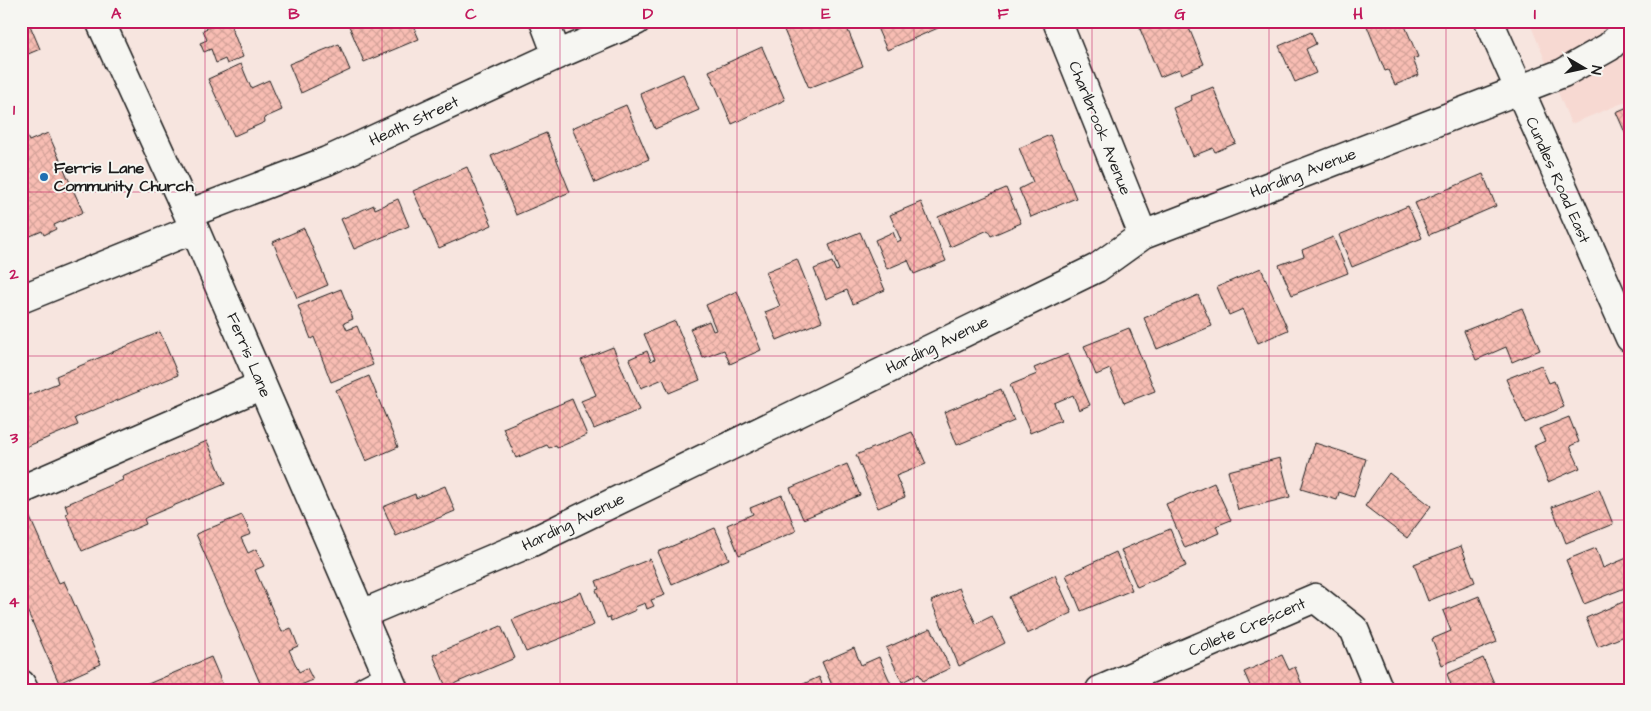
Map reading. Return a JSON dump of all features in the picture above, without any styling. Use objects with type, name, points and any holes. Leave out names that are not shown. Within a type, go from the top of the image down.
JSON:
[{"type":"street","name":"Ferris Lane","points":[[100,21],[191,222],[362,614],[383,686]]},
{"type":"street","points":[[544,21],[557,55]]},
{"type":"street","name":"Heath Street","points":[[21,299],[557,55],[636,21]]},
{"type":"street","name":"Charlbrook Avenue","points":[[1057,21],[1143,235]]},
{"type":"street","name":"Cundles Road East","points":[[1488,21],[1630,338]]},
{"type":"street","name":"Harding Avenue","points":[[362,614],[532,542],[1097,268],[1143,235],[1563,72],[1609,47],[1630,26]]},
{"type":"street","points":[[21,490],[262,385]]},
{"type":"street","name":"Collete Crescent","points":[[1100,690],[1315,598],[1354,629],[1379,690]]},
{"type":"street","points":[[21,684],[24,690]]},
{"type":"shaded area","points":[[1529,21],[1630,21],[1630,100],[1571,124]]},
{"type":"building","points":[[21,21],[29,23],[40,49],[21,57]]},
{"type":"building","points":[[223,21],[229,21],[243,57],[227,64],[225,59],[216,63],[211,49],[204,52],[200,43],[207,40],[203,30]]},
{"type":"building","points":[[347,21],[411,21],[419,39],[364,62]]},
{"type":"building","points":[[806,21],[844,21],[863,66],[809,88],[784,30]]},
{"type":"building","points":[[874,21],[935,21],[938,28],[887,50]]},
{"type":"building","points":[[1157,21],[1186,21],[1204,64],[1181,74],[1179,69],[1160,77],[1140,29]]},
{"type":"building","points":[[1365,21],[1403,21],[1418,57],[1413,59],[1419,75],[1395,85],[1388,70],[1385,71]]},
{"type":"building","points":[[1311,32],[1316,44],[1306,49],[1316,73],[1295,82],[1279,46]]},
{"type":"building","points":[[339,44],[350,70],[301,93],[289,64]]},
{"type":"building","points":[[762,47],[785,100],[732,124],[709,71]]},
{"type":"building","points":[[241,64],[251,88],[269,80],[282,110],[264,118],[265,122],[234,136],[208,79]]},
{"type":"building","points":[[683,74],[699,110],[655,129],[640,93]]},
{"type":"building","points":[[1213,87],[1236,143],[1215,152],[1213,148],[1193,156],[1173,108],[1192,100],[1191,96]]},
{"type":"building","points":[[626,105],[649,159],[595,183],[572,128]]},
{"type":"building","points":[[1630,106],[1630,144],[1616,112]]},
{"type":"building","name":"Ferris Lane Community Church","points":[[21,123],[29,141],[48,133],[83,212],[54,225],[56,229],[44,235],[42,231],[21,240]]},
{"type":"building","points":[[546,133],[570,192],[516,215],[491,156]]},
{"type":"building","points":[[1050,135],[1076,198],[1031,217],[1019,189],[1033,182],[1019,148]]},
{"type":"building","points":[[467,167],[492,225],[439,248],[413,191]]},
{"type":"building","points":[[1483,174],[1496,206],[1429,235],[1415,203]]},
{"type":"building","points":[[1006,188],[1021,223],[991,236],[988,230],[950,247],[938,217]]},
{"type":"building","points":[[398,199],[409,226],[354,249],[341,219],[374,205],[375,209]]},
{"type":"building","points":[[921,202],[946,261],[914,274],[908,260],[887,269],[875,240],[893,232],[897,242],[901,240],[890,215]]},
{"type":"building","points":[[1408,206],[1422,238],[1352,267],[1339,235]]},
{"type":"building","points":[[304,228],[328,285],[297,298],[273,242]]},
{"type":"building","points":[[860,232],[885,290],[853,304],[847,290],[826,299],[814,269],[832,262],[836,271],[839,270],[829,245]]},
{"type":"building","points":[[1333,237],[1348,273],[1292,295],[1279,265],[1304,256],[1302,250]]},
{"type":"building","points":[[797,259],[822,321],[777,340],[765,312],[780,306],[765,272]]},
{"type":"building","points":[[1261,268],[1288,330],[1258,343],[1243,309],[1229,315],[1217,287]]},
{"type":"building","points":[[341,289],[353,319],[344,323],[347,330],[357,326],[373,365],[331,382],[314,337],[311,339],[298,306]]},
{"type":"building","points":[[737,291],[761,350],[730,364],[724,350],[703,358],[690,329],[709,321],[713,331],[716,330],[706,305]]},
{"type":"building","points":[[1198,295],[1212,326],[1157,349],[1144,318]]},
{"type":"building","points":[[1522,308],[1540,350],[1512,362],[1506,347],[1476,360],[1464,331]]},
{"type":"building","points":[[675,321],[700,380],[669,393],[663,379],[641,388],[629,359],[647,351],[651,361],[655,359],[644,334]]},
{"type":"building","points":[[1129,328],[1155,391],[1124,403],[1110,369],[1096,375],[1084,346]]},
{"type":"building","points":[[160,332],[178,375],[75,418],[78,425],[21,449],[21,398],[58,383],[56,376]]},
{"type":"building","points":[[613,347],[639,410],[594,429],[581,401],[596,395],[581,360]]},
{"type":"building","points":[[1068,354],[1090,405],[1079,410],[1073,395],[1054,403],[1061,420],[1030,433],[1010,385],[1037,374],[1034,368]]},
{"type":"building","points":[[1541,365],[1549,383],[1554,381],[1564,407],[1525,423],[1506,379]]},
{"type":"building","points":[[369,376],[398,447],[366,461],[336,390]]},
{"type":"building","points":[[1001,389],[1014,421],[957,445],[944,412]]},
{"type":"building","points":[[572,399],[587,435],[557,448],[556,445],[549,448],[547,445],[516,458],[503,428]]},
{"type":"building","points":[[1569,417],[1579,442],[1570,446],[1580,468],[1548,482],[1534,446],[1545,441],[1539,429]]},
{"type":"building","points":[[912,432],[926,464],[896,476],[905,497],[878,508],[856,455]]},
{"type":"building","points":[[207,441],[225,484],[147,517],[144,519],[146,524],[82,551],[66,514],[68,513],[65,505],[123,480],[122,477]]},
{"type":"building","points":[[1315,443],[1366,459],[1354,497],[1339,492],[1337,500],[1301,489]]},
{"type":"building","points":[[1280,458],[1290,497],[1238,510],[1228,471]]},
{"type":"building","points":[[847,464],[860,495],[803,519],[790,488]]},
{"type":"building","points":[[1389,473],[1431,506],[1407,538],[1365,506]]},
{"type":"building","points":[[1214,483],[1231,520],[1216,526],[1219,533],[1185,548],[1166,504]]},
{"type":"building","points":[[445,486],[455,511],[396,536],[383,507],[415,494],[416,498]]},
{"type":"building","points":[[1599,489],[1613,524],[1566,543],[1552,507]]},
{"type":"building","points":[[782,495],[796,531],[739,555],[727,525],[753,514],[750,508]]},
{"type":"building","points":[[23,502],[59,583],[64,581],[101,664],[59,683],[23,601],[21,601],[21,503]]},
{"type":"building","points":[[242,515],[251,534],[241,538],[248,553],[256,549],[264,566],[255,570],[282,632],[291,628],[298,646],[289,650],[299,672],[307,668],[313,680],[289,690],[263,690],[196,534]]},
{"type":"building","points":[[715,528],[729,559],[672,584],[658,552]]},
{"type":"building","points":[[1170,529],[1186,566],[1137,587],[1121,550]]},
{"type":"building","points":[[1461,546],[1475,582],[1428,601],[1414,564]]},
{"type":"building","points":[[1596,548],[1603,568],[1627,558],[1630,565],[1630,586],[1584,604],[1566,560]]},
{"type":"building","points":[[1116,552],[1132,590],[1081,611],[1066,575]]},
{"type":"building","points":[[650,559],[665,595],[651,600],[654,606],[647,609],[645,603],[635,607],[636,610],[611,621],[610,617],[607,618],[596,590],[599,589],[596,581]]},
{"type":"building","points":[[1055,575],[1072,613],[1027,634],[1009,597]]},
{"type":"building","points":[[959,588],[976,624],[992,616],[1005,643],[959,666],[931,601]]},
{"type":"building","points":[[581,592],[594,625],[526,652],[512,620]]},
{"type":"building","points":[[1479,596],[1497,642],[1442,665],[1432,639],[1451,631],[1443,611]]},
{"type":"building","points":[[1630,599],[1630,640],[1627,635],[1598,647],[1586,618]]},
{"type":"building","points":[[501,626],[515,658],[446,687],[433,655]]},
{"type":"building","points":[[931,628],[950,668],[923,681],[919,674],[902,682],[886,648]]},
{"type":"building","points":[[854,648],[861,665],[879,657],[892,686],[884,690],[834,690],[822,662]]},
{"type":"building","points":[[1282,655],[1289,670],[1295,667],[1304,690],[1252,690],[1244,672]]},
{"type":"building","points":[[211,657],[225,690],[134,690]]},
{"type":"building","points":[[1483,658],[1497,690],[1453,690],[1447,674]]},
{"type":"building","points":[[819,677],[825,690],[790,690]]},
{"type":"place","name":"Ferris Lane Community Church","points":[[44,177]]}]
